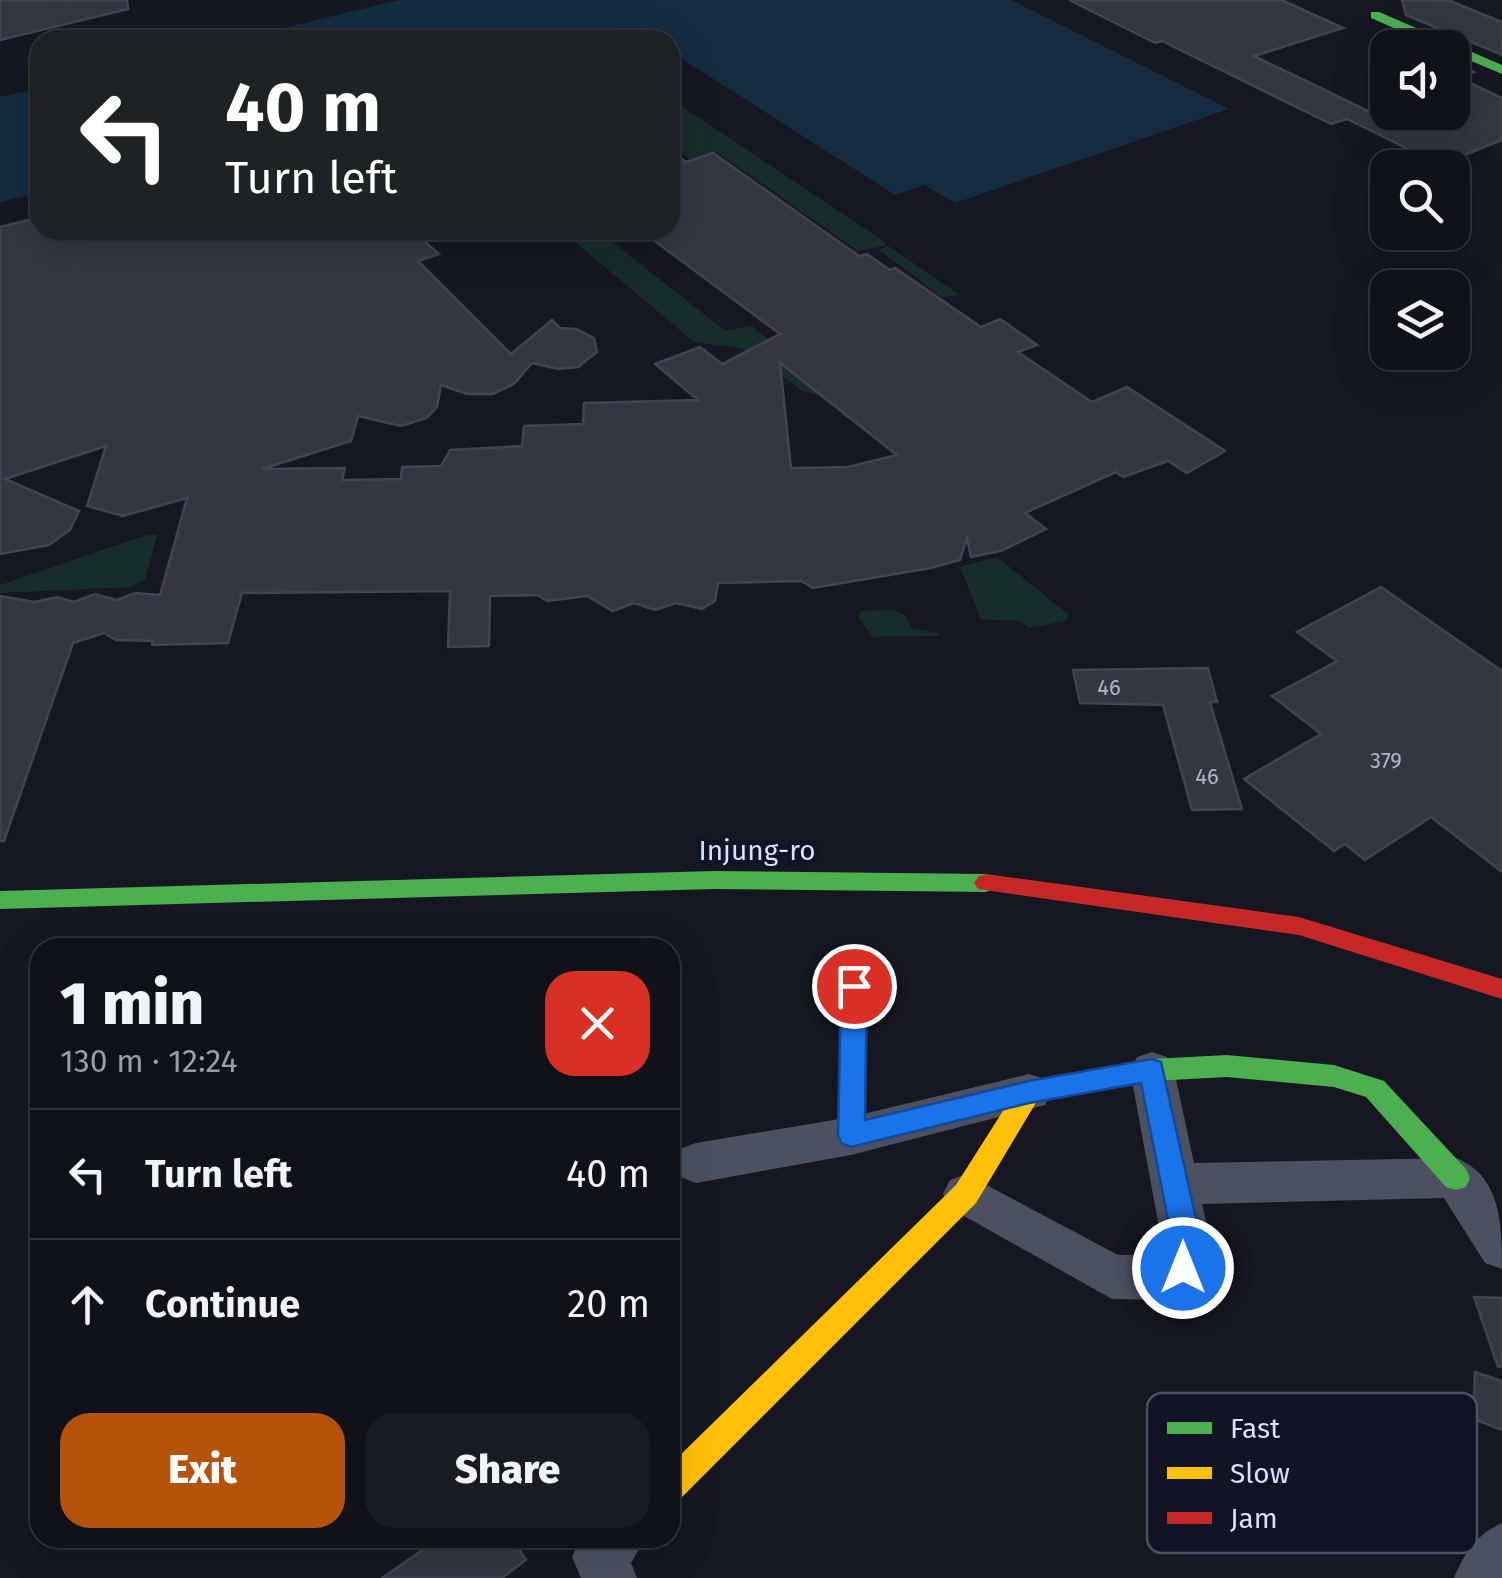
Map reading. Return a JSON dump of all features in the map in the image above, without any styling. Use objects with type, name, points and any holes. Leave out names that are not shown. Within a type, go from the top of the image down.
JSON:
[{"type":"main road","points":[[1376,14],[1412,30]]},
{"type":"main road","points":[[1470,56],[1502,70]]},
{"type":"main road","name":"Injung-ro","points":[[0,900],[714,880],[972,881],[1299,926],[1502,990]]},
{"type":"main road","points":[[851,1136],[854,986]]},
{"type":"main road","points":[[680,1477],[966,1194],[1029,1092],[1152,1070],[1226,1066],[1334,1076],[1375,1089],[1456,1178]]},
{"type":"street","points":[[966,1194],[1112,1277],[1164,1278],[1183,1268],[1189,1250],[1152,1070]]},
{"type":"street","points":[[696,1163],[851,1136],[1029,1092]]},
{"type":"street","points":[[1176,1184],[1456,1178],[1502,1248]]},
{"type":"street","points":[[608,1548],[599,1557],[610,1578]]},
{"type":"street","points":[[1481,1578],[1502,1550]]},
{"type":"green space","points":[[680,105],[886,243],[858,251],[717,152],[691,159],[680,153]]},
{"type":"green space","points":[[573,240],[610,240],[719,326],[726,330],[752,326],[820,382],[822,395],[802,391],[745,349],[694,342]]},
{"type":"green space","points":[[885,247],[960,295],[942,297],[879,250]]},
{"type":"green space","points":[[147,535],[157,535],[145,580],[131,587],[0,593],[0,585]]},
{"type":"green space","points":[[997,557],[1069,615],[1065,621],[1029,628],[1020,621],[981,619],[960,567]]},
{"type":"green space","points":[[893,610],[905,615],[911,628],[939,636],[873,637],[858,616],[861,611]]},
{"type":"water","points":[[399,0],[1011,0],[1229,109],[955,203],[924,185],[895,195],[680,57],[680,30],[276,30]]},
{"type":"water","points":[[30,90],[30,194],[0,202],[0,97]]},
{"type":"building","points":[[0,0],[127,0],[128,9],[0,40]]},
{"type":"building","points":[[1069,0],[1282,0],[1343,28],[1254,56],[1370,110],[1370,130],[1470,130],[1470,83],[1502,98],[1502,140],[1470,153],[1410,150],[1347,119],[1331,124],[1162,41],[1155,43]]},
{"type":"building","points":[[1402,0],[1448,0],[1502,22],[1502,55],[1470,42],[1470,30],[1442,30],[1406,15]]},
{"type":"building","points":[[713,153],[859,256],[867,254],[890,270],[895,268],[981,327],[1000,319],[1037,345],[1018,352],[1092,402],[1127,387],[1225,451],[1187,473],[1168,461],[1123,477],[1116,472],[1025,513],[1046,529],[1001,551],[971,557],[967,538],[960,560],[931,568],[813,588],[801,581],[718,583],[715,601],[702,609],[676,603],[655,610],[634,603],[613,611],[587,596],[547,601],[538,595],[490,596],[489,646],[448,647],[450,591],[242,593],[228,643],[152,645],[153,641],[116,640],[104,633],[73,643],[4,841],[0,841],[0,596],[35,602],[57,597],[74,602],[95,594],[117,600],[135,593],[160,595],[187,498],[123,516],[87,506],[106,446],[5,479],[79,511],[70,530],[49,545],[0,554],[0,227],[30,220],[30,240],[423,240],[439,254],[418,261],[511,354],[552,320],[560,328],[576,329],[594,338],[597,352],[578,367],[558,369],[532,363],[514,384],[493,394],[467,394],[441,385],[437,407],[427,418],[401,426],[358,416],[351,441],[262,469],[345,468],[342,480],[401,479],[402,467],[441,466],[450,450],[522,446],[524,426],[583,424],[584,403],[698,400],[655,364],[700,347],[722,364],[780,334],[653,240],[680,240],[680,158],[686,162]],"holes":[[[780,363],[897,455],[848,467],[791,468]]]},
{"type":"building","points":[[1381,587],[1502,671],[1502,872],[1431,817],[1365,860],[1345,844],[1334,851],[1244,779],[1321,734],[1272,696],[1337,661],[1297,632]]},
{"type":"building","points":[[1208,668],[1217,702],[1210,702],[1242,809],[1192,810],[1163,705],[1080,703],[1073,670]]},
{"type":"building","points":[[1474,1297],[1502,1298],[1502,1366],[1498,1367]]},
{"type":"building","points":[[1475,1372],[1502,1381],[1502,1430],[1477,1421]]},
{"type":"building","points":[[426,1548],[518,1548],[526,1560],[502,1578],[382,1578]]},
{"type":"traffic: fast","points":[[1375,15],[1410,30]]},
{"type":"traffic: fast","points":[[1470,56],[1502,70]]},
{"type":"traffic: fast","points":[[0,900],[714,880],[986,883]]},
{"type":"traffic: fast","points":[[851,1136],[854,986]]},
{"type":"traffic: fast","points":[[1044,1089],[1152,1070],[1227,1066],[1334,1076],[1375,1089],[1456,1178]]},
{"type":"traffic: slow","points":[[680,1477],[966,1194],[1029,1092],[1044,1089]]},
{"type":"traffic: jam","points":[[986,883],[1299,926],[1502,989]]},
{"type":"route","points":[[854,986],[851,1136],[1029,1092],[1152,1070],[1189,1250],[1183,1268]]}]
